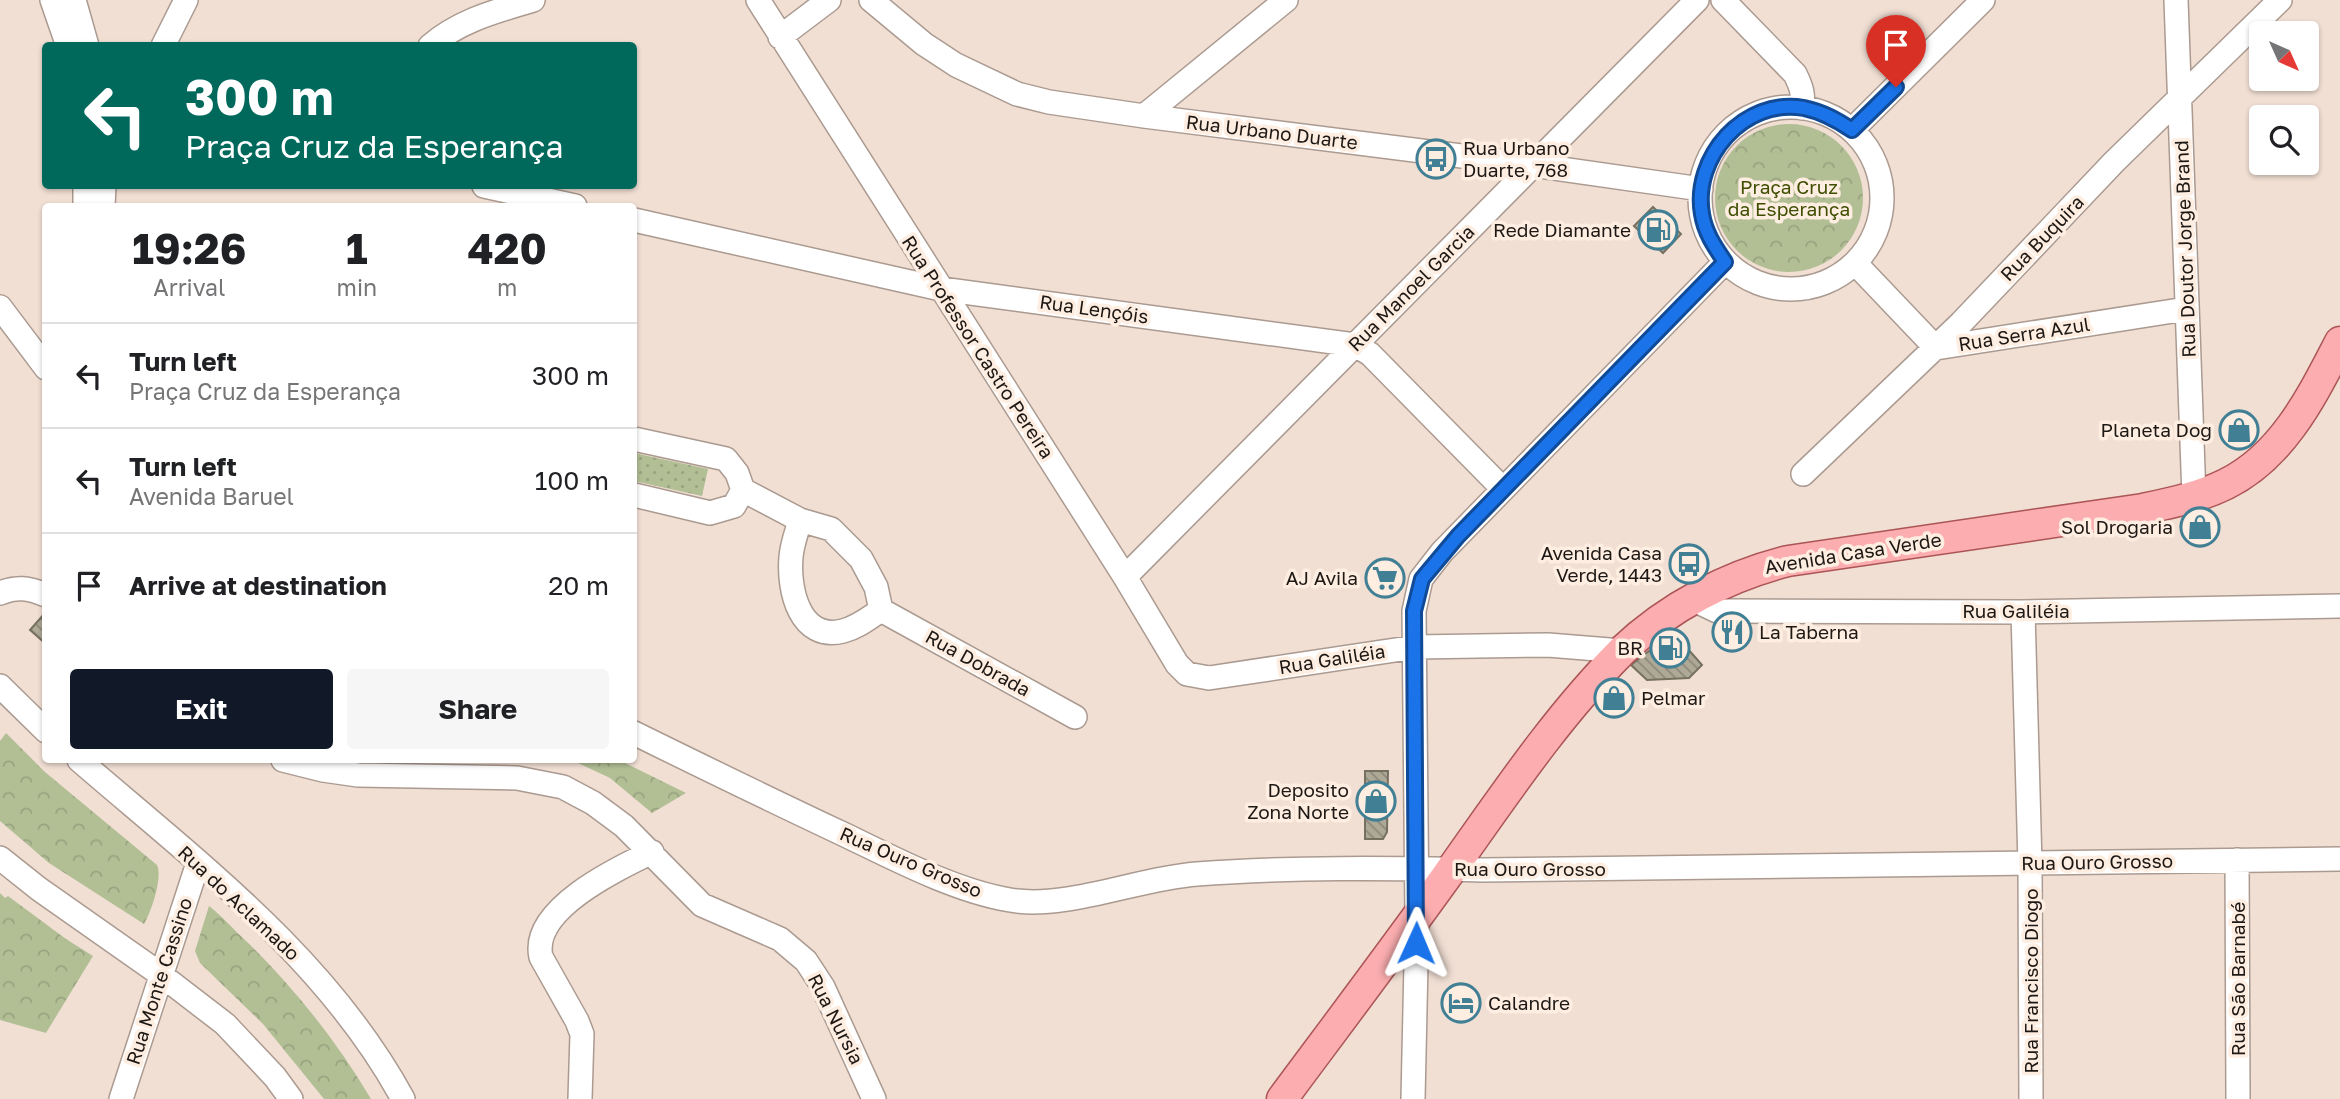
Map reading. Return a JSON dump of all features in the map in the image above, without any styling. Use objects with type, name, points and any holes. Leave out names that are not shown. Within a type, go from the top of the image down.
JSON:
[{"type":"main road","name":"Avenida Casa Verde","points":[[1282,1099],[1567,713],[1622,651],[1650,629],[1724,582],[1755,569],[1788,561],[2143,509],[2194,497],[2227,484],[2255,466],[2284,438],[2310,398],[2340,342]]},
{"type":"street","points":[[52,0],[67,42]]},
{"type":"street","points":[[74,0],[86,42]]},
{"type":"street","points":[[165,42],[186,0]]},
{"type":"street","points":[[435,42],[455,27],[475,18],[533,0]]},
{"type":"street","name":"Rua Professor Castro Pereira","points":[[758,0],[1125,577],[1177,664],[1187,674],[1209,678]]},
{"type":"street","points":[[780,37],[829,0]]},
{"type":"street","points":[[1144,116],[1286,0]]},
{"type":"street","name":"Rua Manoel Garcia","points":[[1125,577],[1698,0]]},
{"type":"street","points":[[1723,0],[1795,74],[1804,98],[1802,108]]},
{"type":"street","points":[[1852,130],[1983,0]]},
{"type":"street","name":"Rua Doutor Jorge Brand","points":[[2176,0],[2194,497]]},
{"type":"street","name":"Rua Buquira","points":[[1803,474],[1936,348],[2114,162],[2280,0]]},
{"type":"street","name":"Rua Urbano Duarte","points":[[881,3],[924,44],[956,65],[1017,94],[1049,102],[1701,189]]},
{"type":"street","points":[[1802,108],[1829,115],[1852,130],[1868,149],[1879,172],[1882,196],[1880,220],[1870,243],[1855,263],[1832,280],[1814,286],[1776,288],[1749,279],[1725,262],[1710,240],[1706,228],[1702,215],[1701,189],[1708,161],[1724,137],[1746,119],[1773,109],[1802,108]]},
{"type":"street","points":[[498,189],[561,203]]},
{"type":"street","name":"Rua Lençóis","points":[[637,221],[941,289],[1355,345]]},
{"type":"street","points":[[1413,1099],[1417,918],[1414,611],[1422,579],[1443,552],[1503,489],[1725,262]]},
{"type":"street","name":"Rua Serra Azul","points":[[1855,263],[1936,348],[2186,309]]},
{"type":"street","points":[[0,307],[42,358]]},
{"type":"street","points":[[1355,345],[1370,354],[1503,489]]},
{"type":"street","points":[[637,440],[726,459],[737,473],[743,490],[800,520],[831,529],[861,559],[876,586],[881,610],[860,624],[841,632],[829,632],[809,625],[797,609],[791,573],[791,556],[800,520]]},
{"type":"street","points":[[637,496],[710,513],[734,506],[743,490]]},
{"type":"street","points":[[0,593],[17,587],[42,593]]},
{"type":"street","name":"Rua Galiléia","points":[[1694,600],[1717,611],[2023,612],[2340,606]]},
{"type":"street","name":"Rua Dobrada","points":[[881,610],[1075,717]]},
{"type":"street","name":"Rua Francisco Diogo","points":[[2023,612],[2030,863],[2031,1099]]},
{"type":"street","name":"Rua Galiléia","points":[[1209,678],[1415,647],[1548,645],[1622,651]]},
{"type":"street","points":[[1,689],[42,727]]},
{"type":"street","name":"Rua Ouro Grosso","points":[[637,734],[890,857],[970,890],[1010,901],[1042,902],[1196,874],[1415,869],[2340,859]]},
{"type":"street","name":"Rua do Aclamado","points":[[82,763],[274,930],[326,987],[379,1057],[403,1099]]},
{"type":"street","name":"Rua Nursia","points":[[295,763],[358,775],[517,778],[563,787],[593,803],[652,852],[702,905],[780,939],[806,961],[823,987],[874,1099]]},
{"type":"street","points":[[580,1099],[582,1034],[541,957],[541,936],[558,911],[579,894],[618,868],[652,852]]},
{"type":"street","points":[[0,858],[49,897],[160,974],[225,1024],[275,1077],[291,1099]]},
{"type":"street","name":"Rua São Barnabé","points":[[2237,860],[2238,1099]]},
{"type":"street","name":"Rua Monte Cassino","points":[[121,1099],[198,863]]},
{"type":"green space","name":"Praça Cruz da Esperança","points":[[1789,124],[1817,129],[1841,146],[1858,170],[1863,198],[1858,226],[1841,250],[1817,267],[1789,272],[1761,267],[1737,250],[1720,226],[1715,198],[1720,170],[1737,146],[1761,129]]},
{"type":"green space","points":[[637,454],[708,469],[702,496],[637,482]]},
{"type":"green space","points":[[6,733],[45,772],[157,865],[157,886],[144,924],[49,863],[0,821],[0,741]]},
{"type":"green space","points":[[578,763],[625,763],[686,793],[652,813],[610,778]]},
{"type":"green space","points":[[0,893],[93,956],[46,1033],[0,1020]]},
{"type":"green space","points":[[209,906],[262,957],[296,995],[328,1035],[371,1099],[324,1099],[263,1024],[200,963],[195,951]]},
{"type":"building","name":"Rede Diamante","points":[[1653,207],[1681,234],[1663,253],[1634,226]]},
{"type":"building","points":[[42,616],[42,640],[30,630]]},
{"type":"building","name":"BR","points":[[1673,632],[1702,665],[1689,678],[1647,680],[1631,665]]},
{"type":"building","name":"Deposito Zona Norte","points":[[1365,771],[1388,771],[1387,832],[1383,839],[1365,839]]},
{"type":"place","name":"Rua Urbano Duarte, 768","points":[[1436,159]]},
{"type":"place","name":"Rede Diamante","points":[[1658,230]]},
{"type":"place","name":"Planeta Dog","points":[[2239,430]]},
{"type":"place","name":"Sol Drogaria","points":[[2200,527]]},
{"type":"place","name":"Avenida Casa Verde, 1443","points":[[1689,564]]},
{"type":"place","name":"AJ Avila","points":[[1385,578]]},
{"type":"place","name":"La Taberna","points":[[1732,632]]},
{"type":"place","name":"BR","points":[[1670,648]]},
{"type":"place","name":"Pelmar","points":[[1614,698]]},
{"type":"place","name":"Deposito Zona Norte","points":[[1376,801]]},
{"type":"place","name":"Calandre","points":[[1461,1003]]},
{"type":"route","points":[[1416,943],[1414,611],[1422,579],[1458,536],[1725,262],[1710,240],[1702,215],[1701,189],[1708,161],[1724,137],[1746,119],[1773,109],[1802,108],[1829,115],[1852,130],[1896,87]]}]
